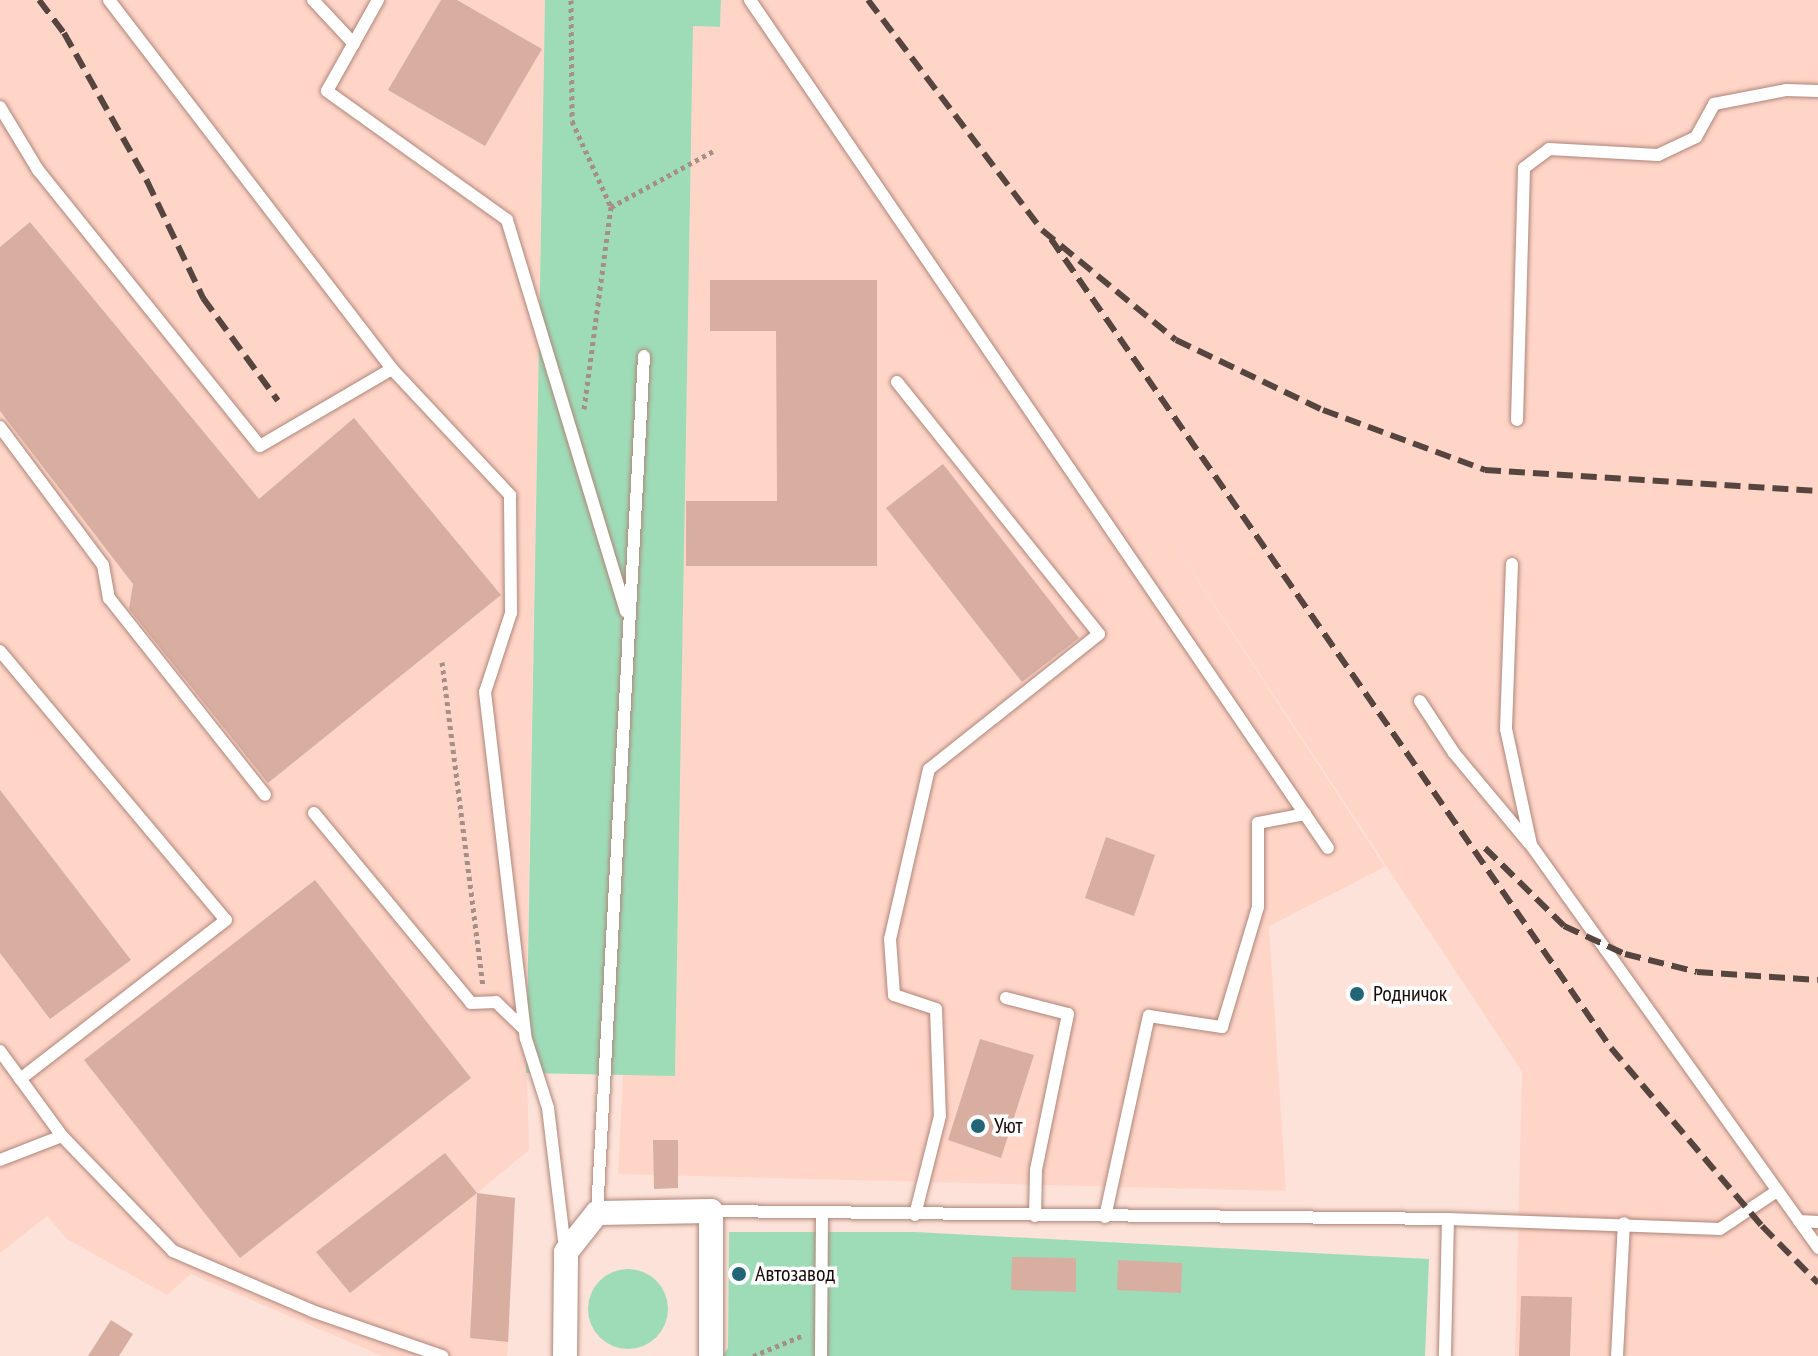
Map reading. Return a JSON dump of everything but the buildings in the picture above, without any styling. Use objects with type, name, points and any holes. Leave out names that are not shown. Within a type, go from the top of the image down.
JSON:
[{"type":"street","points":[[565,1356],[566,1252],[597,1213],[711,1211],[711,1356]]},
{"type":"lane","points":[[109,0],[392,369],[510,495],[511,613],[485,692],[524,1029],[548,1108],[566,1252]]},
{"type":"lane","points":[[313,0],[354,44]]},
{"type":"lane","points":[[378,0],[327,91],[507,220],[629,621]]},
{"type":"lane","points":[[750,0],[1328,848]]},
{"type":"lane","points":[[1517,420],[1524,168],[1549,149],[1658,155],[1696,137],[1714,104],[1786,90],[1818,91]]},
{"type":"lane","points":[[0,107],[38,170],[260,446],[392,369]]},
{"type":"lane","points":[[597,1213],[644,356]]},
{"type":"lane","points":[[897,382],[1099,634],[929,769],[890,939],[894,995],[936,1009],[940,1116],[915,1215]]},
{"type":"lane","points":[[0,427],[103,565],[109,598],[265,795]]},
{"type":"lane","points":[[1512,564],[1506,729],[1531,845]]},
{"type":"lane","points":[[0,651],[226,920],[20,1079]]},
{"type":"lane","points":[[1420,701],[1454,753],[1531,845],[1818,1248]]},
{"type":"lane","points":[[314,813],[471,1003],[496,1002],[524,1029]]},
{"type":"lane","points":[[1105,1217],[1149,1016],[1222,1027],[1258,907],[1258,823],[1305,814]]},
{"type":"lane","points":[[1006,998],[1068,1014],[1036,1170],[1035,1216]]},
{"type":"lane","points":[[0,1051],[62,1136],[173,1251],[312,1311],[442,1356]]},
{"type":"lane","points":[[0,1160],[62,1136]]},
{"type":"lane","points":[[711,1211],[822,1215],[1448,1219],[1624,1223],[1720,1229],[1777,1191]]},
{"type":"lane","points":[[821,1356],[822,1215]]},
{"type":"lane","points":[[1445,1356],[1448,1219]]},
{"type":"lane","points":[[1799,1221],[1818,1222]]},
{"type":"lane","points":[[1617,1356],[1624,1223]]},
{"type":"path","points":[[571,0],[572,121],[611,207],[578,453]]},
{"type":"path","points":[[611,207],[715,150]]},
{"type":"path","points":[[442,662],[485,1003]]},
{"type":"path","points":[[753,1356],[821,1328]]},
{"type":"shaded area","points":[[0,0],[545,0],[526,1039],[529,1150],[477,1193],[470,1315],[510,1321],[507,1356],[382,1356],[191,1274],[167,1295],[67,1239],[47,1216],[0,1253]]},
{"type":"shaded area","points":[[721,0],[1818,0],[1818,1356],[1515,1356],[1522,1072],[1142,495],[1385,867],[1269,926],[1286,1191],[618,1174],[623,1075],[675,1075],[693,26],[720,27]]},
{"type":"green space","points":[[545,0],[721,0],[720,27],[693,26],[675,1076],[526,1073]]},
{"type":"green space","points":[[729,1232],[915,1232],[1429,1259],[1425,1356],[722,1356],[728,1348]]},
{"type":"green space","points":[[628,1269],[643,1272],[656,1281],[665,1294],[668,1309],[665,1324],[656,1337],[643,1346],[628,1349],[613,1346],[600,1337],[591,1324],[588,1309],[591,1294],[600,1281],[613,1272]]},
{"type":"railway","points":[[39,0],[64,33],[147,181],[203,298],[278,401]]},
{"type":"railway","points":[[868,0],[1042,230],[1176,340],[1323,410],[1485,470],[1818,491]]},
{"type":"railway","points":[[1051,239],[1611,1048],[1762,1226],[1818,1283]]},
{"type":"railway","points":[[1485,848],[1564,926],[1625,954],[1697,972],[1818,980]]},
{"type":"place","name":"Родничок","points":[[1357,994]]},
{"type":"place","name":"Уют","points":[[978,1126]]},
{"type":"place","name":"Автозавод","points":[[739,1274]]}]
